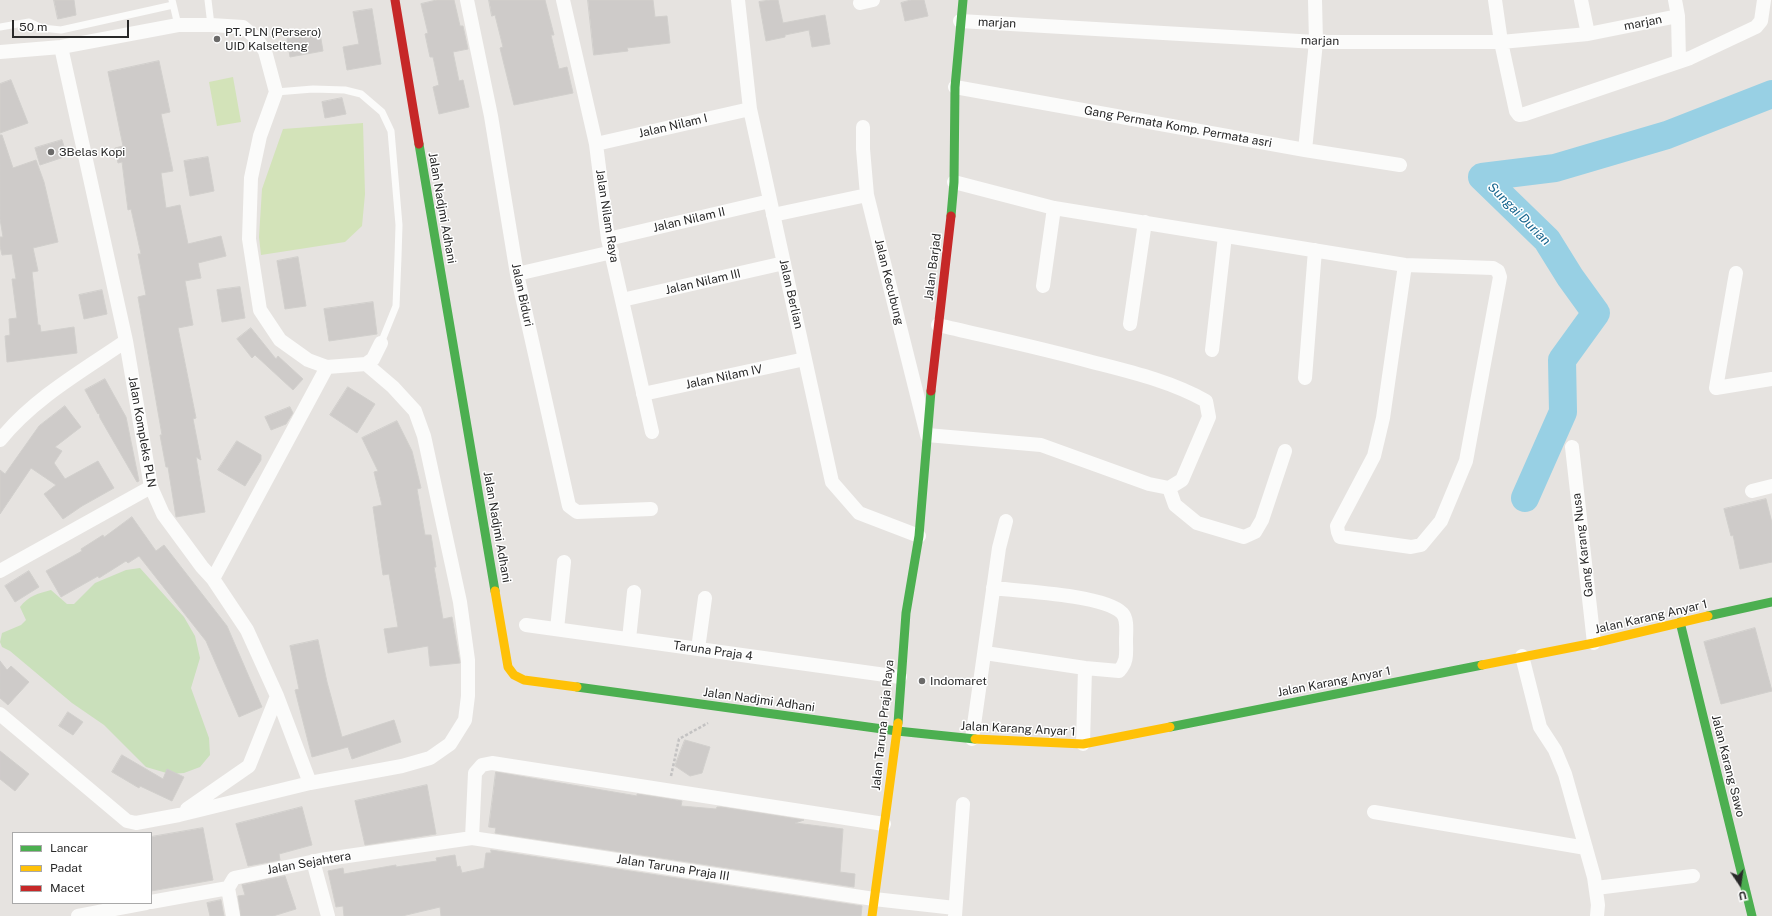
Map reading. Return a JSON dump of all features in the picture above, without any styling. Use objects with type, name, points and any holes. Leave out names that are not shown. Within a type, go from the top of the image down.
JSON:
[{"type":"main road","name":"Jalan Nadjmi Adhani","points":[[395,0],[508,667],[514,675],[524,680],[897,731]]},
{"type":"main road","name":"Jalan Barjad","points":[[919,536],[926,435],[938,324],[949,245],[954,182],[955,87],[963,0]]},
{"type":"main road","name":"Jalan Taruna Praja Raya","points":[[872,916],[897,731],[906,614],[919,536]]},
{"type":"main road","name":"Jalan Karang Anyar 1","points":[[897,731],[972,738],[1083,744],[1522,656],[1594,643],[1772,602]]},
{"type":"main road","name":"Jalan Karang Sawo","points":[[1680,622],[1752,916]]},
{"type":"street","name":"Jalan Biduri","points":[[467,0],[491,116],[518,274],[569,506],[577,512],[651,509]]},
{"type":"street","name":"Jalan Nilam Raya","points":[[563,0],[596,144],[610,246],[652,432]]},
{"type":"street","name":"Jalan Berlian","points":[[738,0],[750,108],[832,482],[858,513],[919,536]]},
{"type":"street","points":[[1305,150],[1316,42],[1315,0]]},
{"type":"street","points":[[1495,0],[1501,42],[1516,112],[1519,114],[1525,114],[1690,58],[1756,27],[1761,21],[1764,0]]},
{"type":"street","points":[[1581,0],[1588,34]]},
{"type":"street","points":[[1675,0],[1678,16],[1678,61]]},
{"type":"street","name":"marjan","points":[[960,21],[1316,42],[1501,42],[1588,34],[1678,16]]},
{"type":"street","points":[[0,52],[61,47],[178,25],[243,27],[256,38],[265,52],[276,92],[260,136],[251,178],[249,239],[260,310],[280,340],[308,360],[327,367],[366,364],[373,359],[381,343]]},
{"type":"street","name":"Jalan Kompleks PLN","points":[[61,47],[126,341],[151,487],[163,514],[202,568],[213,579],[247,630],[277,696],[310,782]]},
{"type":"street","name":"Gang Permata Komp. Permata asri","points":[[955,87],[1305,150],[1400,165]]},
{"type":"street","name":"Jalan Nilam I","points":[[596,144],[750,108]]},
{"type":"street","name":"Jalan Kecubung","points":[[863,127],[863,149],[867,196],[926,435]]},
{"type":"street","points":[[954,182],[1054,208],[1225,236],[1404,264],[1493,268],[1498,271],[1500,277],[1466,461],[1442,521],[1421,545],[1411,547],[1340,537],[1338,532],[1338,526],[1374,456],[1384,418],[1404,264]]},
{"type":"street","name":"Jalan Nilam II","points":[[518,274],[610,246],[772,208],[867,196]]},
{"type":"street","points":[[1043,286],[1054,208]]},
{"type":"street","points":[[1130,324],[1145,222]]},
{"type":"street","points":[[1212,350],[1225,236]]},
{"type":"street","points":[[1305,378],[1315,250]]},
{"type":"street","name":"Jalan Nilam III","points":[[622,300],[784,263]]},
{"type":"street","points":[[1736,273],[1716,388],[1772,379]]},
{"type":"street","points":[[926,435],[1041,445],[1143,481],[1169,488],[1182,480],[1209,417],[1206,401],[1186,390],[1150,377],[1056,352],[938,324]]},
{"type":"street","points":[[0,440],[13,424],[34,404],[126,341]]},
{"type":"street","name":"Jalan Nilam IV","points":[[643,394],[805,359]]},
{"type":"street","points":[[0,714],[127,821],[136,823],[179,815],[310,782],[402,766],[430,758],[450,744],[465,720],[468,696],[468,660],[460,602],[424,436],[415,411],[393,387],[366,364]]},
{"type":"street","points":[[213,579],[327,367]]},
{"type":"street","name":"Gang Karang Nusa","points":[[1572,447],[1594,643]]},
{"type":"street","points":[[1169,488],[1175,505],[1197,523],[1244,537],[1255,532],[1262,520],[1285,451]]},
{"type":"street","points":[[1752,491],[1772,486]]},
{"type":"street","points":[[0,571],[151,487]]},
{"type":"street","points":[[972,738],[999,548],[1006,521]]},
{"type":"street","points":[[557,629],[564,562]]},
{"type":"street","points":[[985,653],[1085,668],[1119,671],[1125,664],[1126,621],[1123,614],[1115,608],[1078,597],[993,588]]},
{"type":"street","points":[[629,639],[634,592]]},
{"type":"street","points":[[698,649],[705,598]]},
{"type":"street","name":"Taruna Praja 4","points":[[526,625],[900,677]]},
{"type":"street","points":[[1522,656],[1540,727],[1555,750],[1565,774],[1596,888],[1598,906],[1597,916]]},
{"type":"street","points":[[1083,744],[1085,668]]},
{"type":"street","points":[[179,815],[249,766],[277,696]]},
{"type":"street","points":[[472,838],[475,773],[482,765],[492,763],[884,824]]},
{"type":"street","points":[[955,912],[963,804]]},
{"type":"street","points":[[1374,812],[1586,848]]},
{"type":"street","name":"Jalan Sejahtera","points":[[152,902],[228,888],[234,878],[313,861],[472,838]]},
{"type":"street","name":"Jalan Taruna Praja III","points":[[472,838],[955,912]]},
{"type":"street","points":[[313,861],[328,916]]},
{"type":"street","points":[[1596,888],[1693,876]]},
{"type":"street","points":[[228,888],[233,916]]},
{"type":"street","points":[[78,916],[141,904]]},
{"type":"lane","points":[[208,0],[211,25]]},
{"type":"lane","points":[[0,27],[30,22],[42,28],[61,30],[172,3],[178,25]]},
{"type":"lane","points":[[276,92],[313,89],[339,90],[361,94],[382,112],[391,131],[399,225],[398,264],[396,306],[381,343]]},
{"type":"path","points":[[668,791],[679,739],[714,720]]},
{"type":"green space","points":[[233,77],[241,122],[217,126],[209,82]]},
{"type":"green space","points":[[363,123],[365,194],[362,226],[345,242],[261,255],[259,237],[262,189],[283,129]]},
{"type":"green space","points":[[140,568],[184,617],[195,636],[200,658],[191,688],[209,738],[210,755],[200,767],[184,773],[170,774],[146,767],[104,725],[72,703],[10,651],[2,647],[0,642],[2,633],[21,625],[26,620],[20,607],[23,603],[34,596],[51,590],[67,604],[74,604],[95,583],[126,570]]},
{"type":"building","points":[[54,0],[74,0],[76,15],[58,19]]},
{"type":"building","points":[[437,0],[454,0],[460,26],[463,26],[468,49],[453,52],[459,81],[463,80],[469,107],[439,114],[433,87],[439,85],[433,57],[430,57],[425,34],[428,33],[421,4]]},
{"type":"building","points":[[489,0],[545,0],[554,35],[551,35],[559,69],[567,67],[573,93],[514,105],[500,48],[503,47],[495,15],[492,16]]},
{"type":"building","points":[[588,0],[653,0],[655,17],[667,16],[670,43],[627,48],[628,51],[594,55]]},
{"type":"building","points":[[778,0],[783,23],[825,15],[830,44],[812,47],[809,30],[766,41],[759,2]]},
{"type":"building","points":[[911,0],[924,0],[928,16],[905,21],[901,3]]},
{"type":"building","points":[[372,9],[381,64],[347,70],[343,47],[359,44],[353,12]]},
{"type":"building","points":[[320,33],[323,51],[290,57],[287,39]]},
{"type":"building","points":[[159,61],[170,112],[161,114],[173,171],[161,173],[166,208],[180,205],[188,244],[221,236],[226,256],[198,263],[201,278],[185,281],[193,325],[178,328],[196,418],[193,419],[201,460],[196,457],[205,512],[176,517],[168,467],[166,467],[160,435],[162,435],[138,297],[146,295],[138,254],[141,254],[131,209],[128,210],[122,162],[118,163],[115,148],[123,146],[108,72]]},
{"type":"building","points":[[11,80],[28,123],[0,133],[0,84]]},
{"type":"building","points":[[342,98],[346,114],[325,118],[322,102]]},
{"type":"building","points":[[0,135],[2,135],[13,168],[36,160],[44,182],[58,242],[33,248],[38,271],[32,272],[38,325],[40,325],[41,332],[74,327],[77,353],[7,362],[5,336],[10,335],[9,319],[17,318],[12,279],[16,279],[12,254],[2,255],[0,246],[0,237],[3,237],[0,219]]},
{"type":"building","name":"3Belas Kopi","points":[[62,140],[67,156],[40,165],[35,148]]},
{"type":"building","points":[[208,157],[214,191],[190,196],[184,161]]},
{"type":"building","points":[[298,257],[306,306],[285,309],[277,261]]},
{"type":"building","points":[[240,287],[245,318],[222,322],[217,290]]},
{"type":"building","points":[[102,290],[107,314],[84,319],[79,295]]},
{"type":"building","points":[[373,302],[377,334],[329,341],[324,309]]},
{"type":"building","points":[[251,328],[276,359],[278,356],[303,379],[293,390],[255,355],[252,358],[237,339]]},
{"type":"building","points":[[105,379],[126,417],[139,481],[137,482],[85,390]]},
{"type":"building","points":[[348,387],[375,404],[357,433],[330,415]]},
{"type":"building","points":[[65,406],[81,427],[55,447],[62,451],[54,463],[65,479],[98,461],[114,488],[82,506],[63,519],[44,494],[56,485],[31,468],[0,514],[0,470],[5,474],[39,426]]},
{"type":"building","points":[[290,407],[293,413],[286,424],[271,430],[265,417]]},
{"type":"building","points":[[397,421],[412,451],[421,488],[417,489],[425,535],[431,535],[436,567],[434,567],[443,619],[452,617],[460,663],[430,666],[428,646],[388,653],[384,629],[398,627],[389,574],[383,575],[373,507],[382,505],[374,472],[378,471],[362,438]]},
{"type":"building","points":[[237,441],[261,455],[261,460],[245,486],[218,470]]},
{"type":"building","points":[[1766,499],[1772,523],[1772,562],[1740,569],[1733,535],[1731,536],[1724,509]]},
{"type":"building","points":[[132,517],[156,551],[164,545],[227,626],[262,707],[239,717],[206,641],[139,556],[128,563],[126,561],[99,578],[98,576],[61,597],[46,571],[82,551],[81,549],[103,535],[104,537]]},
{"type":"building","points":[[29,571],[39,587],[15,602],[5,586]]},
{"type":"building","points":[[1755,628],[1772,691],[1721,704],[1704,642]]},
{"type":"building","points":[[318,640],[327,682],[342,737],[394,720],[401,742],[352,759],[348,747],[312,757],[295,690],[299,689],[290,646]]},
{"type":"building","points":[[0,661],[7,670],[11,666],[29,682],[8,705],[0,698]]},
{"type":"building","points":[[68,712],[83,722],[73,735],[59,726]]},
{"type":"building","points":[[685,740],[710,747],[702,773],[690,776],[675,766]]},
{"type":"building","points":[[0,751],[29,774],[15,791],[0,779]]},
{"type":"building","points":[[122,755],[163,779],[167,769],[184,777],[172,801],[140,786],[139,788],[112,772]]},
{"type":"building","points":[[496,772],[637,796],[637,794],[682,801],[681,806],[716,809],[717,807],[721,807],[804,820],[795,823],[843,829],[840,872],[855,874],[854,887],[495,833],[496,828],[489,827]]},
{"type":"building","points":[[427,785],[436,834],[365,845],[355,801]]},
{"type":"building","points":[[302,807],[312,845],[279,854],[280,860],[248,866],[236,824]]},
{"type":"building","points":[[203,828],[213,880],[152,891],[152,837]]},
{"type":"building","points":[[491,850],[862,906],[861,916],[441,916],[440,907],[402,916],[344,916],[343,906],[336,907],[328,871],[343,868],[344,874],[396,865],[396,867],[437,861],[436,858],[455,855],[457,867],[460,866],[462,873],[484,868],[486,853],[491,853]]},
{"type":"building","points":[[285,876],[296,909],[273,916],[241,916],[238,896],[245,895],[242,885]]},
{"type":"building","points":[[221,900],[224,916],[210,916],[207,903]]},
{"type":"waterway","name":"Sungai Durian","points":[[1525,498],[1563,412],[1562,360],[1596,313],[1570,277],[1547,240],[1482,177],[1555,168],[1667,135],[1772,94]]},
{"type":"traffic: fast","points":[[951,216],[954,182],[955,87],[963,0]]},
{"type":"traffic: fast","points":[[419,144],[495,591]]},
{"type":"traffic: fast","points":[[898,723],[906,613],[919,536],[931,391]]},
{"type":"traffic: fast","points":[[1708,616],[1772,602]]},
{"type":"traffic: fast","points":[[1680,622],[1752,916]]},
{"type":"traffic: fast","points":[[1170,727],[1482,665]]},
{"type":"traffic: fast","points":[[577,687],[897,731],[975,739]]},
{"type":"traffic: slow","points":[[495,591],[508,667],[514,675],[524,680],[577,687]]},
{"type":"traffic: slow","points":[[1482,665],[1594,643],[1708,616]]},
{"type":"traffic: slow","points":[[872,916],[898,723]]},
{"type":"traffic: slow","points":[[975,739],[1083,744],[1170,727]]},
{"type":"traffic: jam","points":[[395,0],[419,144]]},
{"type":"traffic: jam","points":[[931,391],[951,216]]},
{"type":"place","name":"PT. PLN (Persero) UID Kalselteng","points":[[217,39]]},
{"type":"place","name":"3Belas Kopi","points":[[51,152]]},
{"type":"place","name":"Indomaret","points":[[922,681]]}]
